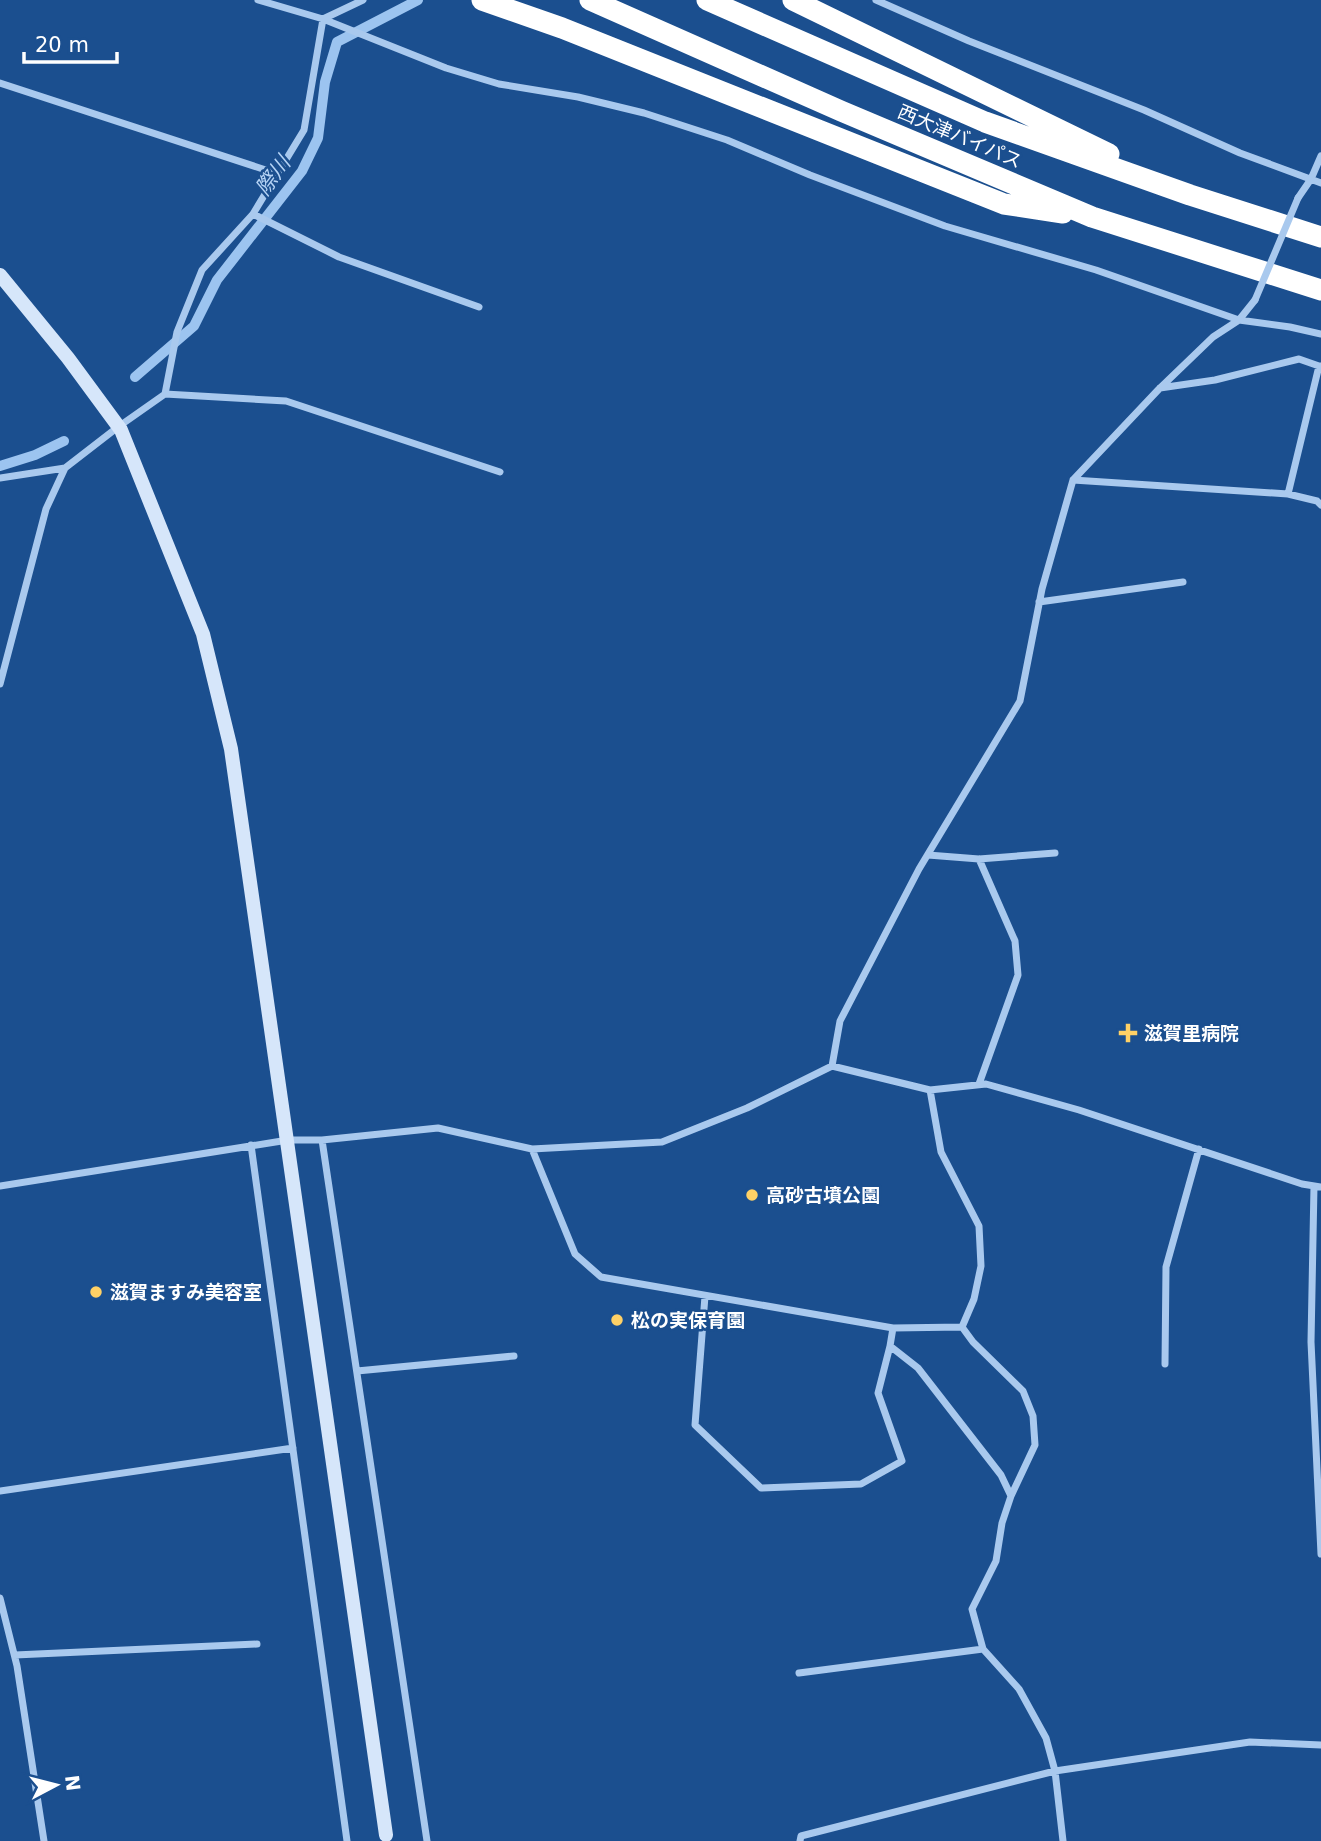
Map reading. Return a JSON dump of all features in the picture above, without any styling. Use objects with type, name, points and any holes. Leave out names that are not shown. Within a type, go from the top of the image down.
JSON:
[{"type":"highway","points":[[482,0],[537,19],[1004,204],[1092,216]]},
{"type":"highway","name":"西大津バイパス","points":[[590,0],[841,111],[1092,216],[1321,290]]},
{"type":"highway","name":"西大津バイパス","points":[[707,0],[985,122],[1189,195],[1321,237]]},
{"type":"highway","points":[[793,0],[1189,195]]},
{"type":"street","points":[[258,0],[323,19],[446,68],[499,85],[578,97],[644,113],[727,140],[945,226],[1096,270],[1239,320],[1321,334]]},
{"type":"street","points":[[323,19],[363,0]]},
{"type":"street","points":[[876,0],[969,41],[1144,110],[1240,153],[1321,183]]},
{"type":"street","points":[[165,394],[177,332],[202,270],[254,215],[304,131],[323,19]]},
{"type":"street","points":[[0,83],[278,174]]},
{"type":"street","points":[[832,1066],[840,1021],[928,855],[1020,701],[1039,602],[1073,480],[1159,388],[1213,337],[1239,320],[1255,300],[1298,198],[1311,179],[1321,156]]},
{"type":"street","points":[[254,215],[339,257],[479,307]]},
{"type":"street","points":[[0,275],[68,358],[118,427],[203,634],[232,749],[386,1835]]},
{"type":"street","points":[[1159,388],[1215,380],[1298,359],[1320,366],[1288,494]]},
{"type":"street","points":[[0,684],[46,509],[65,468],[165,394],[286,401],[500,472]]},
{"type":"street","points":[[0,478],[65,468]]},
{"type":"street","points":[[1073,480],[1288,494],[1317,501],[1321,505]]},
{"type":"street","points":[[1039,602],[1183,582]]},
{"type":"street","points":[[928,855],[979,859],[1055,853]]},
{"type":"street","points":[[979,859],[1015,941],[1018,975],[979,1084]]},
{"type":"street","points":[[0,1186],[288,1140],[322,1140],[438,1128],[532,1149],[662,1142],[747,1108],[832,1066],[930,1090],[986,1084],[1079,1110],[1318,1187],[1311,1342],[1318,1407],[1321,1554]]},
{"type":"street","points":[[930,1090],[941,1152],[979,1227],[981,1266],[974,1299],[961,1327]]},
{"type":"street","points":[[322,1140],[427,1841]]},
{"type":"street","points":[[251,1145],[347,1841]]},
{"type":"street","points":[[532,1149],[575,1254],[601,1278],[893,1328],[961,1327]]},
{"type":"street","points":[[1165,1364],[1166,1267],[1199,1149]]},
{"type":"street","points":[[705,1296],[695,1425],[761,1488],[862,1485],[902,1461],[878,1393],[893,1328]]},
{"type":"street","points":[[961,1327],[1023,1391],[1033,1416],[1035,1445],[1011,1496],[1002,1523],[996,1561],[972,1609],[983,1649],[1019,1689],[1046,1738],[1055,1771],[1063,1841]]},
{"type":"street","points":[[890,1346],[918,1368],[1001,1475],[1011,1496]]},
{"type":"street","points":[[356,1371],[514,1356]]},
{"type":"street","points":[[0,1491],[293,1448]]},
{"type":"street","points":[[0,1598],[15,1655],[44,1841]]},
{"type":"street","points":[[15,1655],[257,1644]]},
{"type":"street","points":[[799,1673],[983,1649]]},
{"type":"street","points":[[800,1841],[801,1836],[1055,1771],[1250,1742],[1321,1745]]},
{"type":"waterway","name":"際川","points":[[135,377],[194,326],[217,280],[302,171],[318,138],[325,82],[337,42],[418,0]]},
{"type":"waterway","name":"際川","points":[[0,466],[35,455],[64,441]]},
{"type":"place","name":"滋賀里病院","points":[[1128,1033]]},
{"type":"place","name":"高砂古墳公園","points":[[752,1195]]},
{"type":"place","name":"滋賀ますみ美容室","points":[[96,1292]]},
{"type":"place","name":"松の実保育園","points":[[617,1320]]}]
